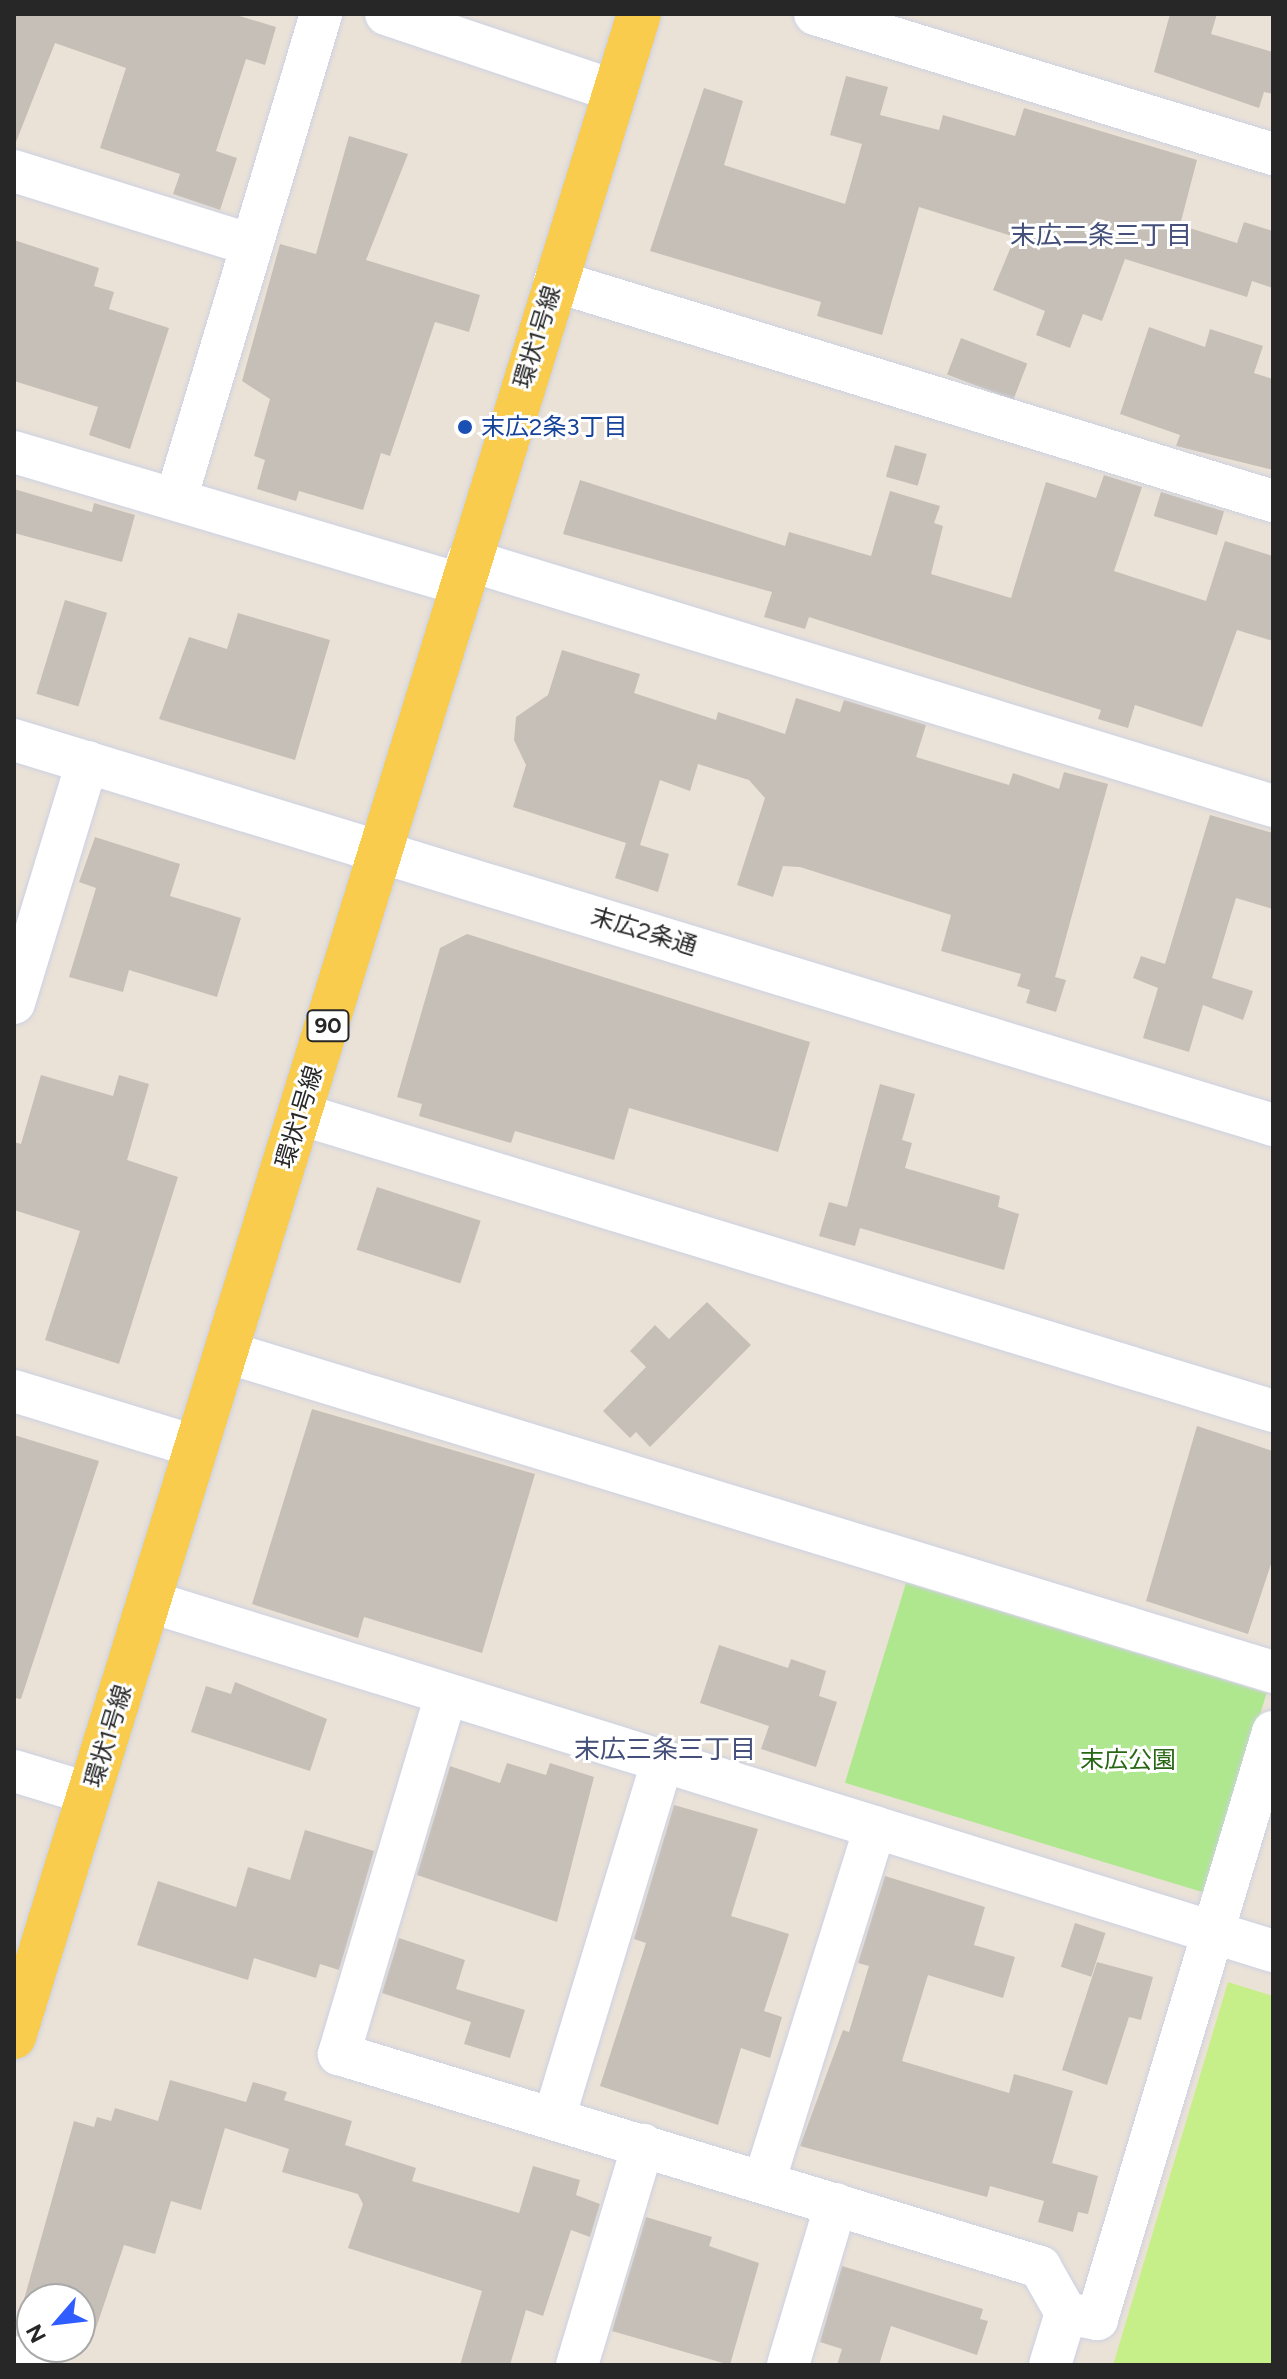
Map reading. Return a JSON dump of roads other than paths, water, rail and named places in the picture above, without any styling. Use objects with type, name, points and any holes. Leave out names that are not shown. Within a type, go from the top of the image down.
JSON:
[{"type":"main road","name":"環状1号線","points":[[14,2037],[194,1446],[384,851],[465,572],[639,14]]},
{"type":"street","points":[[176,499],[321,14]]},
{"type":"street","points":[[386,14],[615,91]]},
{"type":"street","points":[[815,14],[1273,154]]},
{"type":"street","points":[[14,171],[251,245]]},
{"type":"street","points":[[555,281],[1273,501]]},
{"type":"street","points":[[14,452],[176,499],[465,572],[1273,806]]},
{"type":"street","name":"末広2条通","points":[[14,740],[1273,1125]]},
{"type":"street","points":[[14,1003],[87,762]]},
{"type":"street","points":[[300,1114],[1273,1411]]},
{"type":"street","points":[[226,1352],[1273,1672]]},
{"type":"street","points":[[14,1391],[194,1446]]},
{"type":"street","points":[[148,1601],[1273,1951]]},
{"type":"street","points":[[446,1695],[339,2054],[1040,2267],[1066,2313],[1050,2365]]},
{"type":"street","points":[[1066,2313],[1097,2319],[1273,1732]]},
{"type":"street","points":[[554,2118],[662,1763]]},
{"type":"street","points":[[14,1771],[90,1794]]},
{"type":"street","points":[[764,2182],[875,1827]]},
{"type":"street","points":[[577,2365],[643,2145]]},
{"type":"street","points":[[788,2365],[836,2204]]},
{"type":"street","points":[[14,2357],[40,2365]]},
{"type":"place","name":"末広2条3丁目","points":[[465,427]]},
{"type":"district","name":"末広二条三丁目","points":[[1101,236]]},
{"type":"district","name":"末広三条三丁目","points":[[665,1750]]},
{"type":"park label","name":"末広公園","points":[[1128,1760]]}]
